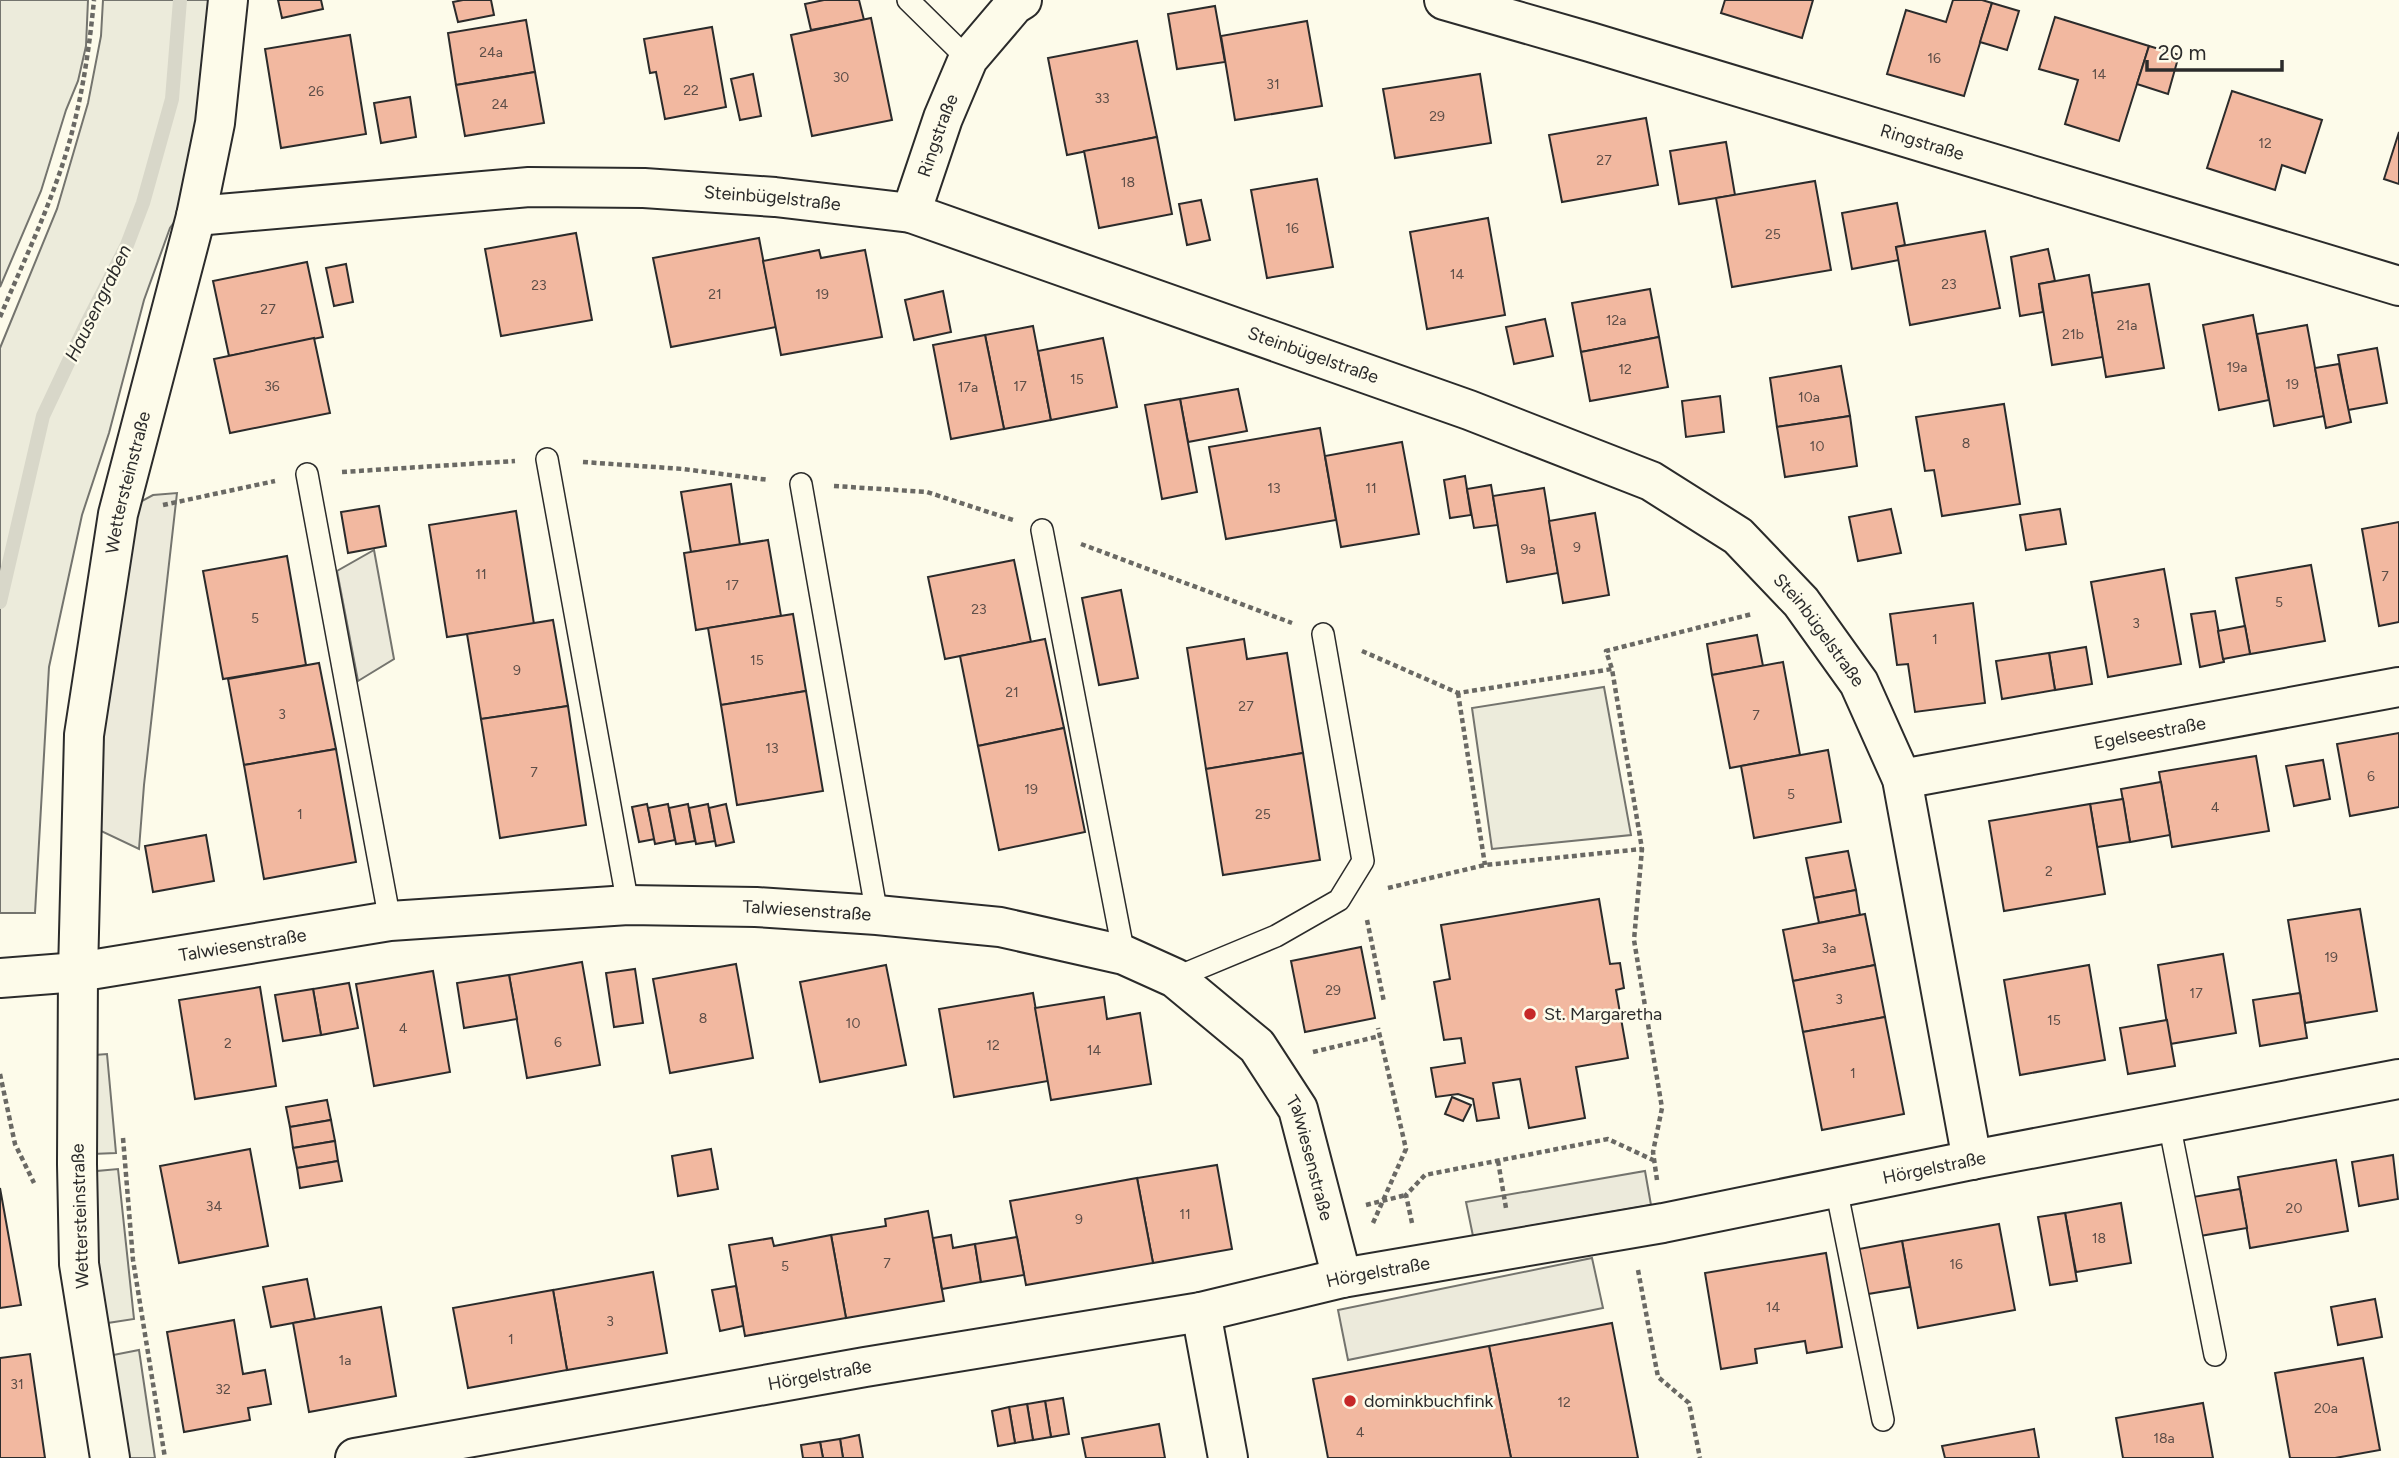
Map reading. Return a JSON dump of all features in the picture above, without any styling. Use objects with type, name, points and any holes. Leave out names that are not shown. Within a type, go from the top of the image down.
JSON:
[{"type":"street","name":"Wettersteinstraße","points":[[110,1458],[79,1264],[76,1164],[84,735],[118,514],[196,216],[215,123],[228,0]]},
{"type":"street","name":"Ringstraße","points":[[911,213],[943,118],[968,59],[1014,5],[1022,0]]},
{"type":"street","name":"Ringstraße","points":[[1444,0],[2399,286]]},
{"type":"street","name":"Steinbügelstraße","points":[[196,216],[529,187],[657,189],[775,197],[911,213],[1469,410],[1651,481],[1738,537],[1801,602],[1859,684],[1902,779],[1972,1160]]},
{"type":"street","name":"Egelseestraße","points":[[1902,779],[2399,687]]},
{"type":"street","name":"Talwiesenstraße","points":[[78,972],[390,921],[628,905],[756,907],[1000,927],[1124,955],[1175,978],[1257,1046],[1298,1109],[1342,1278]]},
{"type":"street","points":[[0,978],[78,972]]},
{"type":"street","name":"Hörgelstraße","points":[[355,1458],[865,1367],[1201,1312],[1342,1278],[1647,1225],[2399,1079]]},
{"type":"street","points":[[1201,1312],[1228,1458]]},
{"type":"lane","points":[[908,0],[968,59]]},
{"type":"lane","points":[[547,459],[628,905]]},
{"type":"lane","points":[[307,474],[390,921]]},
{"type":"lane","points":[[801,484],[877,915]]},
{"type":"lane","points":[[1042,530],[1124,955]]},
{"type":"lane","points":[[1175,978],[1276,936],[1339,900],[1363,861],[1323,634]]},
{"type":"lane","points":[[2169,1123],[2215,1356]]},
{"type":"lane","points":[[1836,1188],[1883,1420]]},
{"type":"path","points":[[0,317],[56,183],[76,117],[89,54],[94,0]]},
{"type":"path","points":[[118,514],[307,474],[547,459],[683,469],[801,484],[928,492],[1042,530],[1323,634],[1458,693],[1612,669]]},
{"type":"path","points":[[1700,1458],[1689,1403],[1658,1377],[1647,1225],[1653,1152],[1662,1108],[1634,940],[1643,849],[1612,669],[1606,650],[1801,602]]},
{"type":"path","points":[[1458,693],[1485,865]]},
{"type":"path","points":[[1339,900],[1485,865],[1643,849]]},
{"type":"path","points":[[1361,895],[1384,1002]]},
{"type":"path","points":[[1377,1217],[1406,1149],[1378,1028]]},
{"type":"path","points":[[1273,1072],[1316,1051],[1380,1036]]},
{"type":"path","points":[[123,1135],[133,1260],[166,1458]]},
{"type":"path","points":[[1419,1265],[1406,1195],[1424,1175],[1608,1139],[1654,1161]]},
{"type":"shaded area","points":[[0,0],[88,0],[86,46],[78,81],[66,110],[41,191],[0,287]]},
{"type":"shaded area","points":[[103,0],[215,0],[183,210],[170,228],[144,300],[109,433],[82,515],[49,667],[35,913],[0,913],[0,348],[57,209],[88,103],[101,36]]},
{"type":"shaded area","points":[[177,493],[139,849],[82,822],[118,514],[153,495]]},
{"type":"shaded area","points":[[374,550],[394,659],[358,681],[337,571]]},
{"type":"shaded area","points":[[1604,687],[1631,835],[1492,849],[1472,708]]},
{"type":"shaded area","points":[[107,1054],[116,1153],[92,1154],[95,1055]]},
{"type":"shaded area","points":[[118,1169],[134,1319],[101,1324],[94,1260],[97,1171]]},
{"type":"shaded area","points":[[1645,1171],[1651,1205],[1473,1236],[1466,1202]]},
{"type":"shaded area","points":[[1592,1258],[1603,1308],[1348,1360],[1338,1310]]},
{"type":"shaded area","points":[[139,1350],[155,1458],[129,1458],[123,1451],[108,1356]]},
{"type":"building","points":[[278,0],[321,0],[323,9],[282,18]]},
{"type":"building","points":[[491,0],[494,15],[458,22],[453,2]]},
{"type":"building","points":[[824,0],[859,0],[864,20],[811,30],[805,4]]},
{"type":"building","points":[[1725,0],[1813,0],[1802,38],[1721,13]]},
{"type":"building","points":[[1953,0],[1982,0],[1992,3],[1964,96],[1887,74],[1906,10],[1946,22]]},
{"type":"building","points":[[1992,3],[2019,11],[2007,50],[1980,42]]},
{"type":"building","points":[[1215,6],[1225,62],[1177,69],[1168,14]]},
{"type":"building","points":[[2055,17],[2149,46],[2119,141],[2065,124],[2078,80],[2039,69]]},
{"type":"building","points":[[871,18],[892,120],[812,136],[791,35]]},
{"type":"building","points":[[526,20],[535,72],[456,85],[448,33]]},
{"type":"building","points":[[1307,21],[1322,106],[1235,120],[1221,36]]},
{"type":"building","points":[[712,27],[726,107],[665,119],[656,72],[650,73],[644,39]]},
{"type":"building","points":[[350,35],[366,134],[281,148],[265,49]]},
{"type":"building","points":[[1137,41],[1157,137],[1067,155],[1048,58]]},
{"type":"building","points":[[2149,46],[2179,55],[2168,94],[2137,84]]},
{"type":"building","points":[[535,72],[544,123],[465,136],[456,85]]},
{"type":"building","points":[[753,74],[761,116],[740,120],[731,79]]},
{"type":"building","points":[[1480,74],[1491,143],[1395,158],[1383,89]]},
{"type":"building","points":[[2232,91],[2322,120],[2305,173],[2282,165],[2275,190],[2207,168]]},
{"type":"building","points":[[410,97],[416,137],[381,143],[374,103]]},
{"type":"building","points":[[1646,118],[1658,185],[1562,202],[1549,135]]},
{"type":"building","points":[[2399,132],[2399,184],[2384,179]]},
{"type":"building","points":[[1157,137],[1172,214],[1099,228],[1084,151]]},
{"type":"building","points":[[1726,142],[1735,195],[1679,204],[1670,151]]},
{"type":"building","points":[[1317,179],[1333,267],[1267,278],[1251,190]]},
{"type":"building","points":[[1815,181],[1831,270],[1732,287],[1716,198]]},
{"type":"building","points":[[1201,200],[1210,240],[1187,245],[1179,204]]},
{"type":"building","points":[[1897,203],[1905,245],[1896,247],[1899,260],[1852,269],[1842,213]]},
{"type":"building","points":[[1488,218],[1505,315],[1427,329],[1410,232]]},
{"type":"building","points":[[1985,231],[2000,308],[1910,325],[1896,247]]},
{"type":"building","points":[[576,233],[592,320],[501,336],[485,249]]},
{"type":"building","points":[[759,238],[776,327],[671,347],[653,258]]},
{"type":"building","points":[[2048,249],[2055,281],[2039,284],[2043,312],[2020,316],[2011,257]]},
{"type":"building","points":[[819,250],[821,258],[865,250],[882,337],[781,355],[763,261]]},
{"type":"building","points":[[307,262],[323,337],[229,356],[213,281]]},
{"type":"building","points":[[346,264],[353,302],[334,306],[326,268]]},
{"type":"building","points":[[2089,275],[2103,357],[2052,365],[2039,284]]},
{"type":"building","points":[[2149,284],[2164,368],[2106,377],[2092,293]]},
{"type":"building","points":[[1650,289],[1659,337],[1581,352],[1572,303]]},
{"type":"building","points":[[943,291],[951,332],[914,340],[905,300]]},
{"type":"building","points":[[2253,315],[2269,400],[2219,410],[2203,325]]},
{"type":"building","points":[[1545,319],[1553,356],[1514,364],[1506,327]]},
{"type":"building","points":[[2307,325],[2324,416],[2274,426],[2257,334]]},
{"type":"building","points":[[1033,326],[1051,420],[1004,429],[985,335]]},
{"type":"building","points":[[985,335],[1004,429],[951,439],[933,345]]},
{"type":"building","points":[[1659,337],[1668,387],[1590,401],[1581,352]]},
{"type":"building","points":[[314,338],[330,413],[230,433],[214,359]]},
{"type":"building","points":[[1103,338],[1117,407],[1051,420],[1038,351]]},
{"type":"building","points":[[2377,348],[2387,403],[2348,410],[2338,355]]},
{"type":"building","points":[[2339,364],[2351,422],[2326,428],[2315,368]]},
{"type":"building","points":[[1841,366],[1850,416],[1777,427],[1770,378]]},
{"type":"building","points":[[1238,389],[1247,431],[1188,442],[1180,399]]},
{"type":"building","points":[[1720,396],[1724,432],[1686,437],[1682,401]]},
{"type":"building","points":[[1180,399],[1197,492],[1162,499],[1145,405]]},
{"type":"building","points":[[2004,404],[2020,504],[1942,516],[1934,470],[1925,471],[1916,417]]},
{"type":"building","points":[[1850,416],[1857,466],[1785,477],[1777,427]]},
{"type":"building","points":[[1320,428],[1336,520],[1226,539],[1209,447]]},
{"type":"building","points":[[1402,442],[1419,534],[1341,547],[1325,456]]},
{"type":"building","points":[[1465,476],[1471,515],[1450,518],[1444,480]]},
{"type":"building","points":[[731,484],[740,545],[691,552],[681,492]]},
{"type":"building","points":[[1491,485],[1498,525],[1474,528],[1467,489]]},
{"type":"building","points":[[1544,488],[1558,573],[1507,582],[1493,496]]},
{"type":"building","points":[[379,506],[386,546],[348,553],[341,512]]},
{"type":"building","points":[[1891,509],[1901,553],[1858,561],[1849,517]]},
{"type":"building","points":[[2060,509],[2066,544],[2026,550],[2020,515]]},
{"type":"building","points":[[516,511],[534,624],[447,637],[429,525]]},
{"type":"building","points":[[1595,513],[1609,595],[1563,603],[1549,521]]},
{"type":"building","points":[[2399,522],[2399,622],[2379,626],[2362,529]]},
{"type":"building","points":[[768,540],[781,616],[696,630],[684,553]]},
{"type":"building","points":[[287,556],[306,665],[223,679],[203,571]]},
{"type":"building","points":[[1014,560],[1031,642],[945,659],[928,577]]},
{"type":"building","points":[[2311,565],[2325,641],[2250,654],[2236,578]]},
{"type":"building","points":[[2164,569],[2181,664],[2108,677],[2091,582]]},
{"type":"building","points":[[1121,590],[1138,678],[1099,685],[1082,598]]},
{"type":"building","points":[[1973,603],[1985,703],[1915,712],[1908,664],[1897,665],[1890,614]]},
{"type":"building","points":[[2215,611],[2224,662],[2200,667],[2191,614]]},
{"type":"building","points":[[793,614],[806,691],[721,705],[708,628]]},
{"type":"building","points":[[553,620],[568,706],[481,719],[467,634]]},
{"type":"building","points":[[2245,626],[2250,654],[2223,659],[2218,631]]},
{"type":"building","points":[[1757,635],[1763,666],[1712,675],[1707,644]]},
{"type":"building","points":[[1045,639],[1064,728],[978,746],[960,656]]},
{"type":"building","points":[[1244,639],[1247,659],[1287,653],[1303,753],[1206,769],[1187,648]]},
{"type":"building","points":[[2086,647],[2092,684],[2055,690],[2049,653]]},
{"type":"building","points":[[2049,653],[2055,690],[2002,699],[1996,661]]},
{"type":"building","points":[[1783,662],[1800,755],[1730,768],[1712,675]]},
{"type":"building","points":[[319,663],[336,749],[244,765],[228,679]]},
{"type":"building","points":[[806,691],[823,791],[737,805],[721,705]]},
{"type":"building","points":[[568,706],[586,825],[500,838],[481,719]]},
{"type":"building","points":[[1064,728],[1085,832],[999,850],[978,746]]},
{"type":"building","points":[[2399,733],[2399,807],[2350,816],[2337,744]]},
{"type":"building","points":[[336,749],[356,862],[264,879],[244,765]]},
{"type":"building","points":[[1828,750],[1841,822],[1754,838],[1741,766]]},
{"type":"building","points":[[1303,753],[1320,860],[1223,875],[1206,769]]},
{"type":"building","points":[[2256,756],[2269,831],[2172,847],[2159,772]]},
{"type":"building","points":[[2323,760],[2330,799],[2294,806],[2286,766]]},
{"type":"building","points":[[2161,782],[2170,835],[2130,842],[2121,789]]},
{"type":"building","points":[[2123,799],[2130,842],[2097,847],[2090,804]]},
{"type":"building","points":[[647,804],[655,839],[639,842],[632,807]]},
{"type":"building","points":[[668,804],[675,840],[655,844],[648,808]]},
{"type":"building","points":[[688,804],[695,841],[676,844],[669,808]]},
{"type":"building","points":[[708,804],[715,841],[696,844],[689,808]]},
{"type":"building","points":[[726,804],[734,842],[716,846],[709,808]]},
{"type":"building","points":[[2090,804],[2105,894],[2004,911],[1989,821]]},
{"type":"building","points":[[206,835],[214,881],[153,892],[145,846]]},
{"type":"building","points":[[1848,851],[1856,890],[1814,898],[1806,858]]},
{"type":"building","points":[[1856,890],[1860,915],[1819,923],[1814,898]]},
{"type":"building","name":"St. Margaretha","points":[[1599,899],[1610,964],[1620,963],[1624,988],[1616,990],[1628,1058],[1576,1067],[1585,1118],[1529,1128],[1520,1079],[1493,1083],[1499,1118],[1477,1121],[1473,1099],[1458,1094],[1436,1097],[1431,1068],[1465,1063],[1461,1038],[1444,1040],[1434,982],[1450,979],[1441,925]]},
{"type":"building","points":[[2360,909],[2377,1011],[2305,1023],[2288,920]]},
{"type":"building","points":[[1865,914],[1875,965],[1793,981],[1783,930]]},
{"type":"building","points":[[1361,947],[1375,1018],[1305,1032],[1291,961]]},
{"type":"building","points":[[2223,954],[2236,1033],[2170,1044],[2158,965]]},
{"type":"building","points":[[582,962],[600,1065],[527,1078],[509,975]]},
{"type":"building","points":[[736,964],[753,1058],[670,1073],[653,979]]},
{"type":"building","points":[[886,965],[906,1065],[820,1082],[800,982]]},
{"type":"building","points":[[1875,965],[1885,1017],[1803,1032],[1793,981]]},
{"type":"building","points":[[2089,965],[2105,1060],[2020,1075],[2004,980]]},
{"type":"building","points":[[635,969],[643,1023],[614,1027],[606,973]]},
{"type":"building","points":[[433,971],[450,1072],[374,1086],[356,984]]},
{"type":"building","points":[[509,975],[517,1019],[464,1028],[457,983]]},
{"type":"building","points":[[349,983],[358,1028],[321,1035],[313,989]]},
{"type":"building","points":[[260,987],[276,1086],[195,1099],[179,1000]]},
{"type":"building","points":[[313,989],[321,1035],[283,1041],[275,995]]},
{"type":"building","points":[[1033,993],[1048,1081],[954,1097],[939,1009]]},
{"type":"building","points":[[2300,993],[2307,1038],[2260,1046],[2253,1000]]},
{"type":"building","points":[[1104,997],[1107,1019],[1140,1013],[1151,1084],[1051,1100],[1035,1008]]},
{"type":"building","points":[[1885,1017],[1904,1114],[1822,1130],[1803,1032]]},
{"type":"building","points":[[2167,1020],[2175,1066],[2128,1074],[2120,1028]]},
{"type":"building","points":[[1452,1097],[1471,1105],[1463,1121],[1445,1114]]},
{"type":"building","points":[[327,1100],[331,1120],[290,1127],[286,1107]]},
{"type":"building","points":[[331,1120],[335,1141],[293,1148],[290,1127]]},
{"type":"building","points":[[335,1141],[338,1161],[297,1168],[293,1148]]},
{"type":"building","points":[[250,1149],[268,1246],[179,1263],[160,1166]]},
{"type":"building","points":[[711,1149],[718,1189],[678,1196],[672,1156]]},
{"type":"building","points":[[2393,1155],[2398,1199],[2359,1206],[2352,1162]]},
{"type":"building","points":[[2336,1160],[2348,1231],[2250,1248],[2238,1177]]},
{"type":"building","points":[[338,1161],[342,1181],[300,1188],[297,1168]]},
{"type":"building","points":[[1217,1165],[1232,1249],[1153,1263],[1137,1178]]},
{"type":"building","points":[[1137,1178],[1153,1263],[1026,1285],[1010,1201]]},
{"type":"building","points":[[0,1188],[21,1305],[0,1308]]},
{"type":"building","points":[[2240,1189],[2247,1228],[2200,1236],[2193,1197]]},
{"type":"building","points":[[2121,1203],[2131,1263],[2076,1272],[2065,1213]]},
{"type":"building","points":[[928,1211],[944,1301],[846,1318],[831,1235],[886,1226],[885,1219]]},
{"type":"building","points":[[2065,1213],[2077,1281],[2050,1285],[2038,1217]]},
{"type":"building","points":[[1999,1224],[2015,1310],[1918,1328],[1902,1241]]},
{"type":"building","points":[[831,1235],[846,1318],[745,1336],[729,1245],[772,1238],[774,1246]]},
{"type":"building","points":[[951,1235],[953,1248],[975,1244],[981,1282],[942,1289],[933,1238]]},
{"type":"building","points":[[1017,1237],[1024,1275],[981,1282],[975,1244]]},
{"type":"building","points":[[1902,1241],[1910,1287],[1868,1294],[1859,1249]]},
{"type":"building","points":[[1826,1253],[1842,1347],[1807,1353],[1805,1341],[1755,1349],[1757,1363],[1721,1369],[1705,1273]]},
{"type":"building","points":[[653,1272],[667,1353],[567,1370],[553,1290]]},
{"type":"building","points":[[307,1279],[315,1319],[271,1327],[263,1287]]},
{"type":"building","points":[[736,1286],[743,1326],[720,1331],[712,1290]]},
{"type":"building","points":[[553,1290],[567,1370],[468,1388],[453,1308]]},
{"type":"building","points":[[2375,1299],[2382,1337],[2338,1345],[2331,1307]]},
{"type":"building","points":[[381,1307],[396,1396],[309,1412],[293,1323]]},
{"type":"building","points":[[234,1320],[243,1374],[265,1370],[271,1404],[248,1408],[250,1420],[184,1432],[167,1332]]},
{"type":"building","points":[[1612,1323],[1638,1458],[1511,1458],[1489,1346]]},
{"type":"building","points":[[1489,1346],[1511,1458],[1328,1458],[1313,1379]]},
{"type":"building","points":[[30,1354],[45,1458],[0,1458],[0,1358]]},
{"type":"building","points":[[2363,1358],[2380,1450],[2335,1458],[2290,1458],[2275,1373]]},
{"type":"building","points":[[1063,1398],[1069,1434],[1051,1437],[1045,1401]]},
{"type":"building","points":[[1045,1401],[1051,1437],[1033,1440],[1027,1404]]},
{"type":"building","points":[[2203,1403],[2213,1458],[2123,1458],[2116,1418]]},
{"type":"building","points":[[1027,1404],[1033,1440],[1015,1443],[1009,1407]]},
{"type":"building","points":[[1009,1407],[1015,1443],[998,1446],[992,1411]]},
{"type":"building","points":[[1159,1424],[1165,1458],[1086,1458],[1082,1438]]},
{"type":"building","points":[[2034,1429],[2039,1458],[1945,1458],[1942,1446]]},
{"type":"building","points":[[859,1435],[863,1458],[843,1458],[840,1439]]},
{"type":"building","points":[[840,1439],[843,1458],[823,1458],[820,1442]]},
{"type":"building","points":[[820,1442],[823,1458],[803,1458],[801,1445]]},
{"type":"waterway","name":"Hausengraben","points":[[0,602],[43,416],[127,245],[143,203],[172,99],[180,0]]},
{"type":"place","name":"St. Margaretha","points":[[1530,1014]]},
{"type":"place","name":"dominkbuchfink","points":[[1350,1401]]}]
